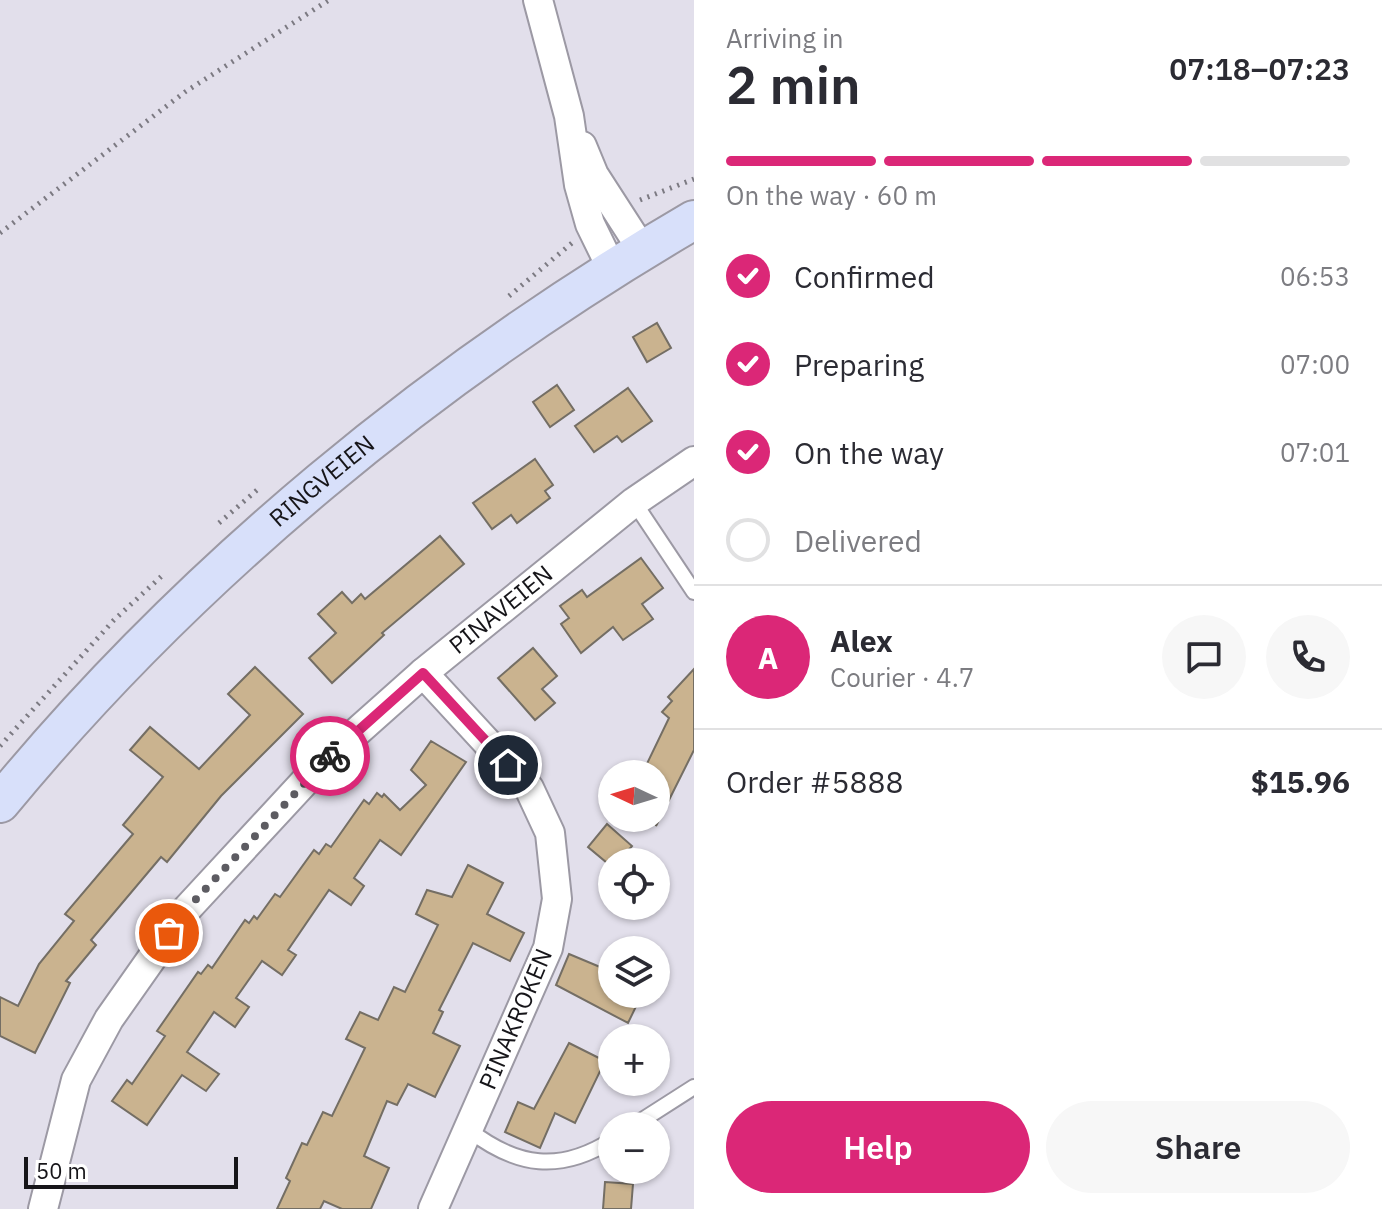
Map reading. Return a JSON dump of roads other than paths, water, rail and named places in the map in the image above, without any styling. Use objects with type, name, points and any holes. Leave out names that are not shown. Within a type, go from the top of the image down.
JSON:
[{"type":"main road","name":"RINGVEIEN","points":[[0,803],[87,703],[207,579],[421,404],[628,260],[694,220]]},
{"type":"street","points":[[538,0],[569,116],[590,224],[628,260]]},
{"type":"street","name":"PINAVEIEN","points":[[43,1209],[76,1080],[109,1019],[185,911],[323,762],[423,673],[634,502],[694,461]]},
{"type":"street","name":"PINAKROKEN","points":[[423,673],[529,788],[550,833],[557,899],[548,948],[433,1209]]},
{"type":"lane","points":[[634,502],[694,592]]},
{"type":"lane","points":[[655,1112],[694,1087]]},
{"type":"lane","points":[[469,1130],[487,1143],[526,1161],[545,1163],[572,1160],[598,1147]]}]
